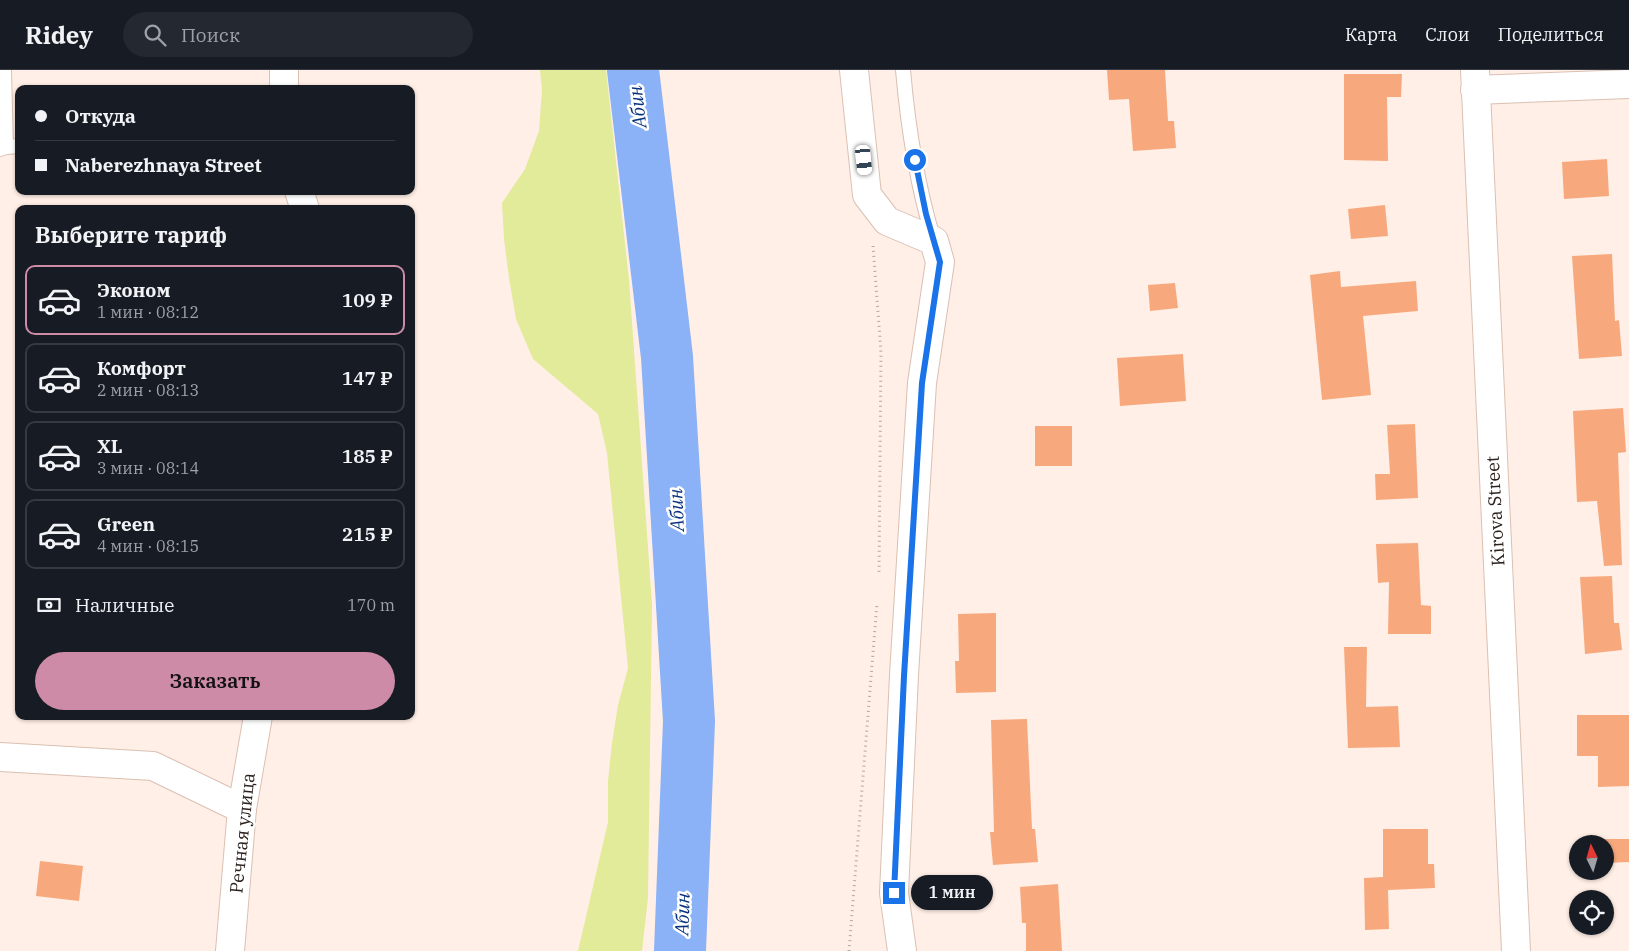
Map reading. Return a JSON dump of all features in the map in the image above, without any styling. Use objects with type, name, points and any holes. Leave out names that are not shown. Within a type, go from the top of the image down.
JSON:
[{"type":"street","points":[[284,70],[284,85]]},
{"type":"street","points":[[854,70],[868,195],[887,221],[934,242],[940,262],[922,383],[904,676],[894,893],[902,951]]},
{"type":"street","points":[[1475,80],[1629,84]]},
{"type":"street","name":"Kirova Street","points":[[1475,80],[1516,951]]},
{"type":"street","name":"Речная улица","points":[[230,951],[242,809],[257,720]]},
{"type":"street","points":[[0,757],[152,766],[242,809]]},
{"type":"lane","points":[[4,70],[8,148]]},
{"type":"lane","points":[[903,70],[908,124],[926,214],[934,242]]},
{"type":"path","points":[[872,240],[881,352],[879,583]]},
{"type":"path","points":[[849,951],[877,602]]},
{"type":"green space","points":[[540,70],[606,70],[629,280],[652,604],[648,898],[642,951],[578,951],[608,822],[608,781],[612,743],[618,705],[628,668],[607,453],[598,414],[533,359],[516,319],[509,278],[502,203],[525,169],[539,131],[542,90]]},
{"type":"building","points":[[1107,70],[1165,70],[1168,121],[1174,121],[1176,148],[1133,151],[1129,99],[1109,100]]},
{"type":"building","points":[[1344,74],[1402,74],[1401,97],[1387,97],[1388,161],[1344,160]]},
{"type":"building","points":[[1607,159],[1609,196],[1564,199],[1562,162]]},
{"type":"building","points":[[1385,205],[1388,236],[1351,239],[1348,209]]},
{"type":"building","points":[[1612,254],[1615,321],[1619,320],[1622,356],[1579,359],[1572,256]]},
{"type":"building","points":[[1340,271],[1341,287],[1416,281],[1418,311],[1363,316],[1371,395],[1322,400],[1310,275]]},
{"type":"building","points":[[1175,283],[1178,308],[1150,311],[1148,285]]},
{"type":"building","points":[[1183,354],[1186,401],[1120,406],[1117,358]]},
{"type":"building","points":[[1623,408],[1626,452],[1618,453],[1622,565],[1604,566],[1597,501],[1577,502],[1573,411]]},
{"type":"building","points":[[1415,424],[1418,498],[1376,500],[1375,474],[1390,474],[1387,425]]},
{"type":"building","points":[[1035,426],[1072,426],[1072,466],[1035,466]]},
{"type":"building","points":[[1418,543],[1421,605],[1431,606],[1431,634],[1388,634],[1389,582],[1378,583],[1376,544]]},
{"type":"building","points":[[1612,576],[1614,623],[1619,623],[1622,650],[1585,654],[1580,577]]},
{"type":"building","points":[[996,613],[996,692],[956,693],[955,661],[959,661],[958,614]]},
{"type":"building","points":[[1344,647],[1367,647],[1366,707],[1398,706],[1400,747],[1348,748]]},
{"type":"building","points":[[1577,715],[1629,715],[1629,786],[1598,787],[1598,756],[1577,756]]},
{"type":"building","points":[[1027,719],[1032,829],[1035,829],[1038,862],[993,865],[990,832],[994,832],[991,720]]},
{"type":"building","points":[[1383,829],[1428,829],[1428,864],[1434,864],[1435,888],[1388,890],[1389,929],[1365,930],[1364,878],[1383,877]]},
{"type":"building","points":[[1614,839],[1629,839],[1629,862],[1614,863]]},
{"type":"building","points":[[40,861],[83,866],[79,901],[36,896]]},
{"type":"building","points":[[1058,884],[1062,951],[1026,951],[1026,923],[1022,923],[1020,887]]},
{"type":"waterway","name":"Абин","points":[[633,70],[667,357],[689,721],[680,951]]},
{"type":"route","points":[[894,893],[904,676],[922,383],[940,262],[926,214],[915,160]]}]
